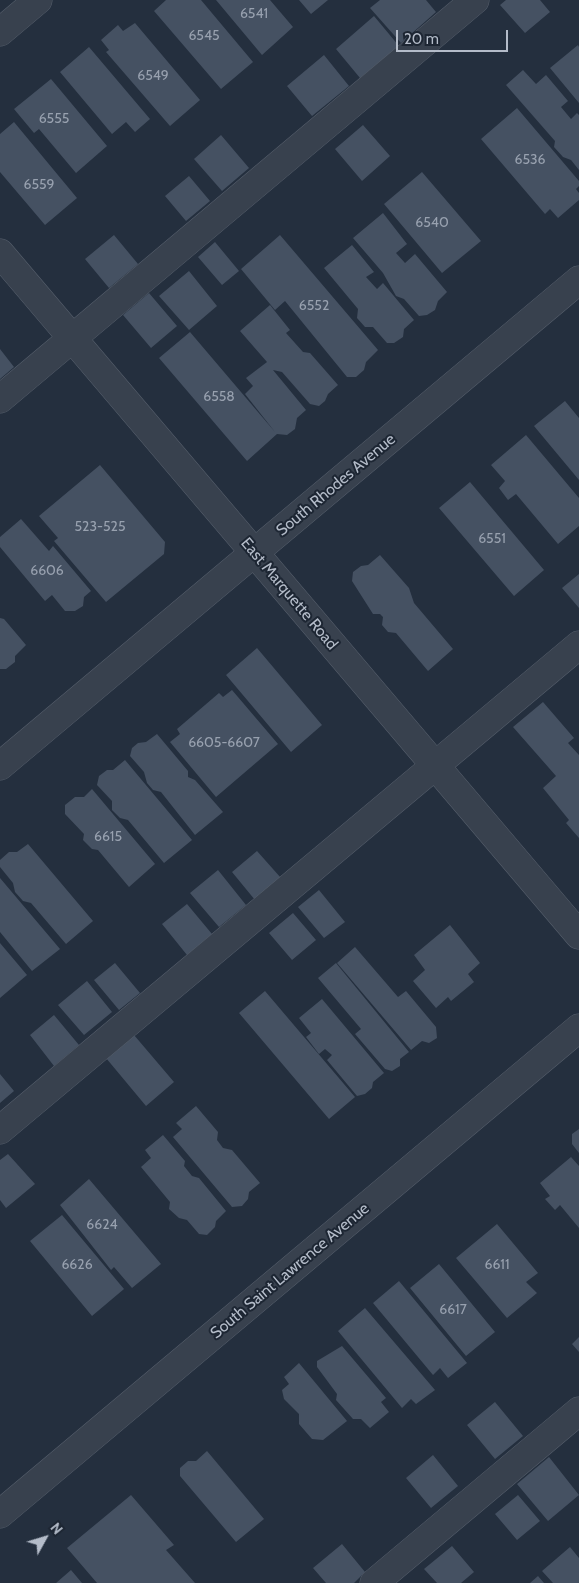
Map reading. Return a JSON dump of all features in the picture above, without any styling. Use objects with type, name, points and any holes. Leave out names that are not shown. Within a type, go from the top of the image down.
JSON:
[{"type":"street","points":[[0,32],[38,0]]},
{"type":"street","points":[[0,399],[475,0]]},
{"type":"street","name":"East Marquette Road","points":[[0,253],[579,935]]},
{"type":"street","name":"South Rhodes Avenue","points":[[0,766],[579,280]]},
{"type":"street","points":[[0,1130],[579,645]]},
{"type":"street","name":"South Saint Lawrence Avenue","points":[[0,1514],[579,1028]]},
{"type":"street","points":[[374,1583],[579,1411]]},
{"type":"building","points":[[166,0],[201,0],[253,62],[221,89],[154,11]]},
{"type":"building","points":[[216,0],[270,0],[293,27],[262,55]]},
{"type":"building","points":[[299,0],[328,0],[311,14]]},
{"type":"building","points":[[380,0],[426,0],[436,12],[401,43],[370,8]]},
{"type":"building","points":[[506,0],[540,0],[550,12],[525,33],[500,5]]},
{"type":"building","points":[[374,16],[399,46],[360,78],[336,49]]},
{"type":"building","points":[[135,23],[200,100],[170,126],[106,52],[109,50],[101,40],[118,25],[123,31]]},
{"type":"building","points":[[578,45],[579,47],[579,103],[550,68]]},
{"type":"building","points":[[89,47],[150,119],[135,132],[126,122],[112,134],[60,72]]},
{"type":"building","points":[[324,55],[349,86],[312,116],[287,86]]},
{"type":"building","points":[[523,70],[536,84],[546,75],[568,101],[561,107],[571,119],[577,113],[579,115],[579,170],[571,160],[563,157],[554,147],[555,141],[506,85]]},
{"type":"building","points":[[51,79],[107,146],[76,173],[39,129],[34,133],[14,109]]},
{"type":"building","points":[[517,108],[579,181],[579,186],[576,189],[579,193],[579,200],[558,218],[550,209],[545,214],[481,139]]},
{"type":"building","points":[[14,122],[77,198],[45,225],[0,172],[0,134]]},
{"type":"building","points":[[363,125],[390,156],[362,181],[335,149]]},
{"type":"building","points":[[221,135],[249,168],[222,191],[194,159]]},
{"type":"building","points":[[422,172],[481,241],[442,273],[384,204]]},
{"type":"building","points":[[189,176],[210,201],[186,221],[165,196]]},
{"type":"building","points":[[383,213],[407,244],[396,253],[405,263],[415,254],[447,292],[438,301],[435,310],[427,315],[419,316],[404,299],[396,296],[383,273],[353,238]]},
{"type":"building","points":[[114,235],[138,264],[109,288],[85,259]]},
{"type":"building","points":[[280,235],[378,350],[366,362],[364,370],[356,377],[347,377],[285,301],[275,310],[241,269]]},
{"type":"building","points":[[215,242],[239,271],[222,285],[198,257]]},
{"type":"building","points":[[352,245],[374,272],[366,277],[377,289],[383,283],[414,320],[404,329],[403,337],[394,343],[387,343],[373,327],[365,327],[357,318],[358,309],[324,268]]},
{"type":"building","points":[[189,271],[217,306],[189,330],[159,296]]},
{"type":"building","points":[[149,293],[177,326],[151,348],[123,315]]},
{"type":"building","points":[[270,305],[290,330],[286,333],[303,352],[310,353],[338,385],[319,406],[310,404],[282,372],[273,370],[306,410],[297,418],[295,429],[287,435],[277,434],[247,461],[159,358],[190,332],[275,432],[245,394],[253,386],[246,378],[267,362],[240,331]]},
{"type":"building","points":[[0,349],[14,367],[0,379]]},
{"type":"building","points":[[565,401],[579,418],[579,480],[534,426]]},
{"type":"building","points":[[526,435],[579,498],[579,526],[558,544],[516,494],[508,500],[499,488],[505,481],[491,465]]},
{"type":"building","points":[[100,465],[165,542],[164,554],[106,602],[54,541],[58,538],[39,516]]},
{"type":"building","points":[[470,482],[544,570],[514,596],[439,508]]},
{"type":"building","points":[[21,519],[49,551],[53,546],[91,591],[84,597],[83,606],[75,611],[65,611],[52,595],[45,601],[0,547],[0,537]]},
{"type":"building","points":[[380,555],[409,588],[414,603],[453,649],[428,671],[396,633],[388,632],[382,625],[383,617],[380,614],[373,614],[352,581],[353,572],[361,566],[368,565]]},
{"type":"building","points":[[579,574],[579,608],[562,588]]},
{"type":"building","points":[[0,618],[4,619],[26,645],[15,656],[15,662],[6,669],[0,669]]},
{"type":"building","points":[[257,648],[322,725],[291,752],[226,675]]},
{"type":"building","points":[[232,690],[278,744],[216,797],[170,742],[180,734],[177,729],[219,693],[223,697]]},
{"type":"building","points":[[543,702],[574,738],[568,743],[579,755],[579,838],[566,823],[569,820],[543,788],[556,776],[513,727]]},
{"type":"building","points":[[157,734],[188,771],[188,777],[195,780],[223,812],[195,835],[161,792],[153,790],[147,783],[144,772],[130,756],[132,748],[138,743],[146,742]]},
{"type":"building","points":[[125,760],[192,840],[164,863],[128,820],[120,818],[112,810],[112,801],[97,785],[99,776],[107,770],[113,770]]},
{"type":"building","points":[[92,789],[155,864],[129,887],[98,850],[92,849],[83,840],[84,834],[65,814],[65,805],[75,797],[84,797]]},
{"type":"building","points":[[28,844],[93,921],[66,944],[31,903],[23,901],[15,892],[13,883],[0,867],[0,860],[9,852],[17,852]]},
{"type":"building","points":[[257,851],[281,878],[255,900],[232,872]]},
{"type":"building","points":[[218,870],[246,905],[219,927],[190,893]]},
{"type":"building","points":[[0,878],[60,949],[32,971],[0,932]]},
{"type":"building","points":[[319,890],[345,922],[324,938],[298,907]]},
{"type":"building","points":[[187,904],[212,934],[187,955],[162,924]]},
{"type":"building","points":[[293,913],[316,940],[292,960],[269,933]]},
{"type":"building","points":[[450,925],[480,963],[468,974],[474,982],[451,1001],[448,997],[436,1008],[413,981],[425,970],[414,955]]},
{"type":"building","points":[[0,943],[27,975],[0,998]]},
{"type":"building","points":[[355,947],[398,997],[406,991],[436,1027],[437,1038],[429,1043],[422,1041],[411,1050],[337,963]]},
{"type":"building","points":[[115,963],[140,993],[119,1010],[94,980]]},
{"type":"building","points":[[336,963],[409,1052],[400,1059],[400,1066],[392,1071],[385,1069],[355,1034],[361,1029],[318,978]]},
{"type":"building","points":[[87,981],[112,1012],[84,1035],[58,1005]]},
{"type":"building","points":[[265,991],[355,1097],[329,1119],[239,1013]]},
{"type":"building","points":[[322,999],[384,1073],[373,1082],[372,1088],[365,1094],[357,1096],[327,1060],[332,1055],[325,1049],[319,1054],[306,1037],[311,1033],[299,1018]]},
{"type":"building","points":[[54,1015],[79,1045],[54,1066],[30,1035]]},
{"type":"building","points":[[134,1035],[174,1082],[146,1106],[106,1058]]},
{"type":"building","points":[[0,1074],[14,1091],[0,1103]]},
{"type":"building","points":[[196,1106],[218,1132],[217,1140],[223,1148],[232,1150],[260,1183],[249,1192],[248,1199],[242,1206],[232,1207],[173,1137],[182,1129],[176,1123]]},
{"type":"building","points":[[579,1129],[579,1153],[572,1144],[572,1134]]},
{"type":"building","points":[[163,1135],[185,1161],[184,1166],[192,1176],[199,1178],[226,1211],[216,1221],[215,1227],[207,1235],[199,1234],[187,1220],[179,1218],[169,1209],[170,1202],[141,1167],[151,1158],[145,1150]]},
{"type":"building","points":[[8,1154],[35,1184],[6,1208],[0,1200],[0,1160]]},
{"type":"building","points":[[571,1157],[579,1166],[579,1228],[560,1205],[555,1210],[545,1199],[550,1196],[540,1183]]},
{"type":"building","points":[[89,1179],[161,1264],[132,1288],[114,1267],[111,1270],[60,1205]]},
{"type":"building","points":[[62,1215],[124,1289],[92,1316],[30,1241]]},
{"type":"building","points":[[497,1224],[538,1273],[526,1282],[537,1293],[507,1318],[456,1258]]},
{"type":"building","points":[[439,1264],[495,1332],[466,1356],[410,1288]]},
{"type":"building","points":[[399,1281],[467,1363],[448,1378],[440,1368],[433,1375],[373,1303]]},
{"type":"building","points":[[365,1308],[435,1390],[416,1404],[411,1399],[402,1408],[338,1331]]},
{"type":"building","points":[[579,1337],[579,1352],[572,1344]]},
{"type":"building","points":[[342,1346],[386,1398],[381,1402],[389,1412],[370,1428],[361,1419],[353,1419],[336,1400],[337,1394],[317,1367],[317,1361]]},
{"type":"building","points":[[299,1363],[347,1421],[323,1440],[312,1439],[299,1424],[299,1414],[284,1399],[282,1390],[289,1384],[284,1377]]},
{"type":"building","points":[[495,1402],[523,1436],[495,1459],[467,1425]]},
{"type":"building","points":[[207,1451],[264,1519],[236,1542],[180,1476],[180,1468],[188,1461],[196,1461]]},
{"type":"building","points":[[433,1455],[458,1486],[431,1508],[406,1478]]},
{"type":"building","points":[[549,1457],[579,1495],[548,1521],[517,1484]]},
{"type":"building","points":[[131,1495],[174,1545],[166,1550],[195,1583],[97,1583],[67,1548]]},
{"type":"building","points":[[518,1495],[540,1521],[517,1540],[495,1514]]},
{"type":"building","points":[[342,1544],[365,1572],[354,1583],[326,1583],[313,1568]]},
{"type":"building","points":[[452,1546],[474,1572],[461,1583],[437,1583],[424,1569]]},
{"type":"building","points":[[570,1547],[579,1558],[579,1583],[553,1583],[542,1571]]},
{"type":"building","points":[[71,1570],[82,1583],[56,1583]]},
{"type":"building","points":[[538,1576],[544,1583],[530,1583]]}]
